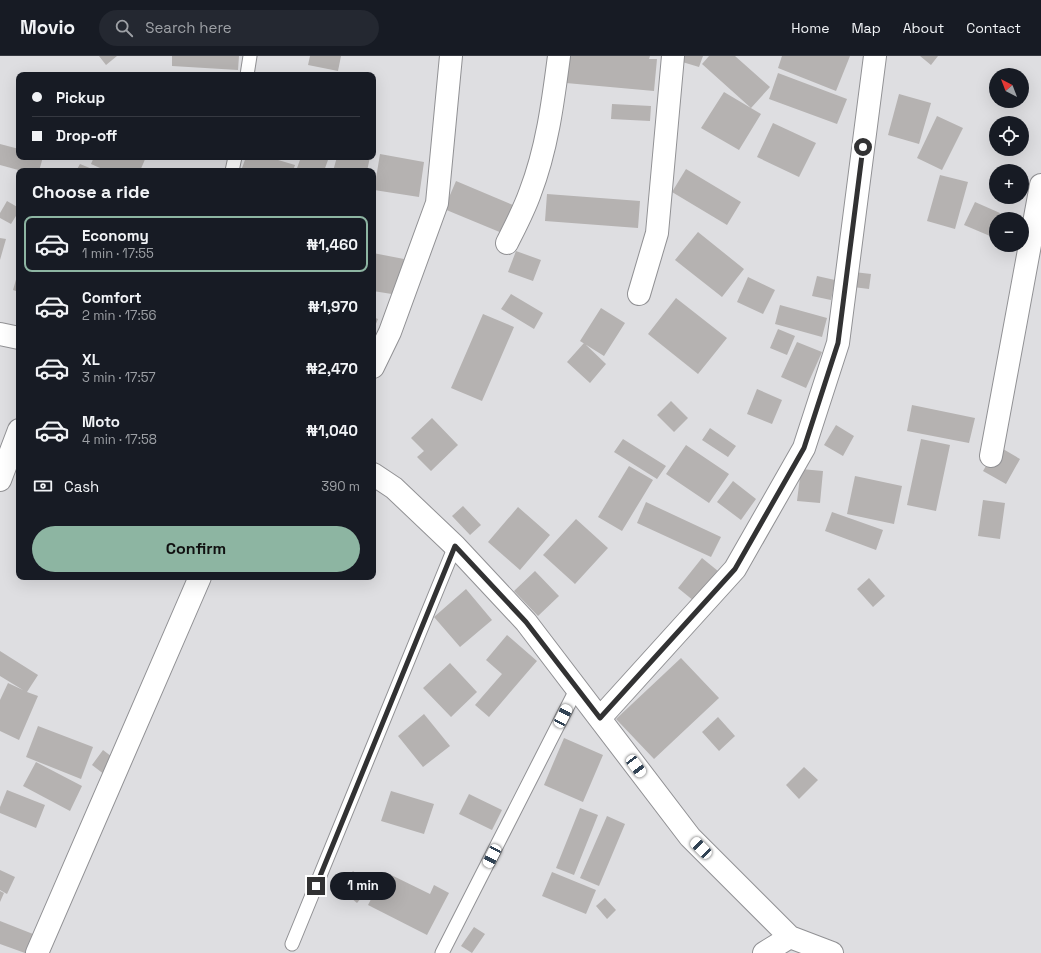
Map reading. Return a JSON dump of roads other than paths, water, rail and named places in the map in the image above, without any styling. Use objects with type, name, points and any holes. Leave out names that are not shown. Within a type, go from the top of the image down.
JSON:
[{"type":"street","points":[[376,361],[390,332],[437,203],[451,56]]},
{"type":"street","points":[[507,243],[530,194],[541,158],[550,116],[559,56]]},
{"type":"street","points":[[639,294],[657,234],[673,56]]},
{"type":"street","points":[[600,718],[735,569],[804,448],[838,343],[875,56]]},
{"type":"street","points":[[991,456],[1041,185]]},
{"type":"street","points":[[0,334],[16,337]]},
{"type":"street","points":[[0,480],[16,438]]},
{"type":"street","points":[[376,476],[394,488],[455,546],[526,622],[690,837],[790,937],[832,953]]},
{"type":"street","points":[[37,953],[199,580]]},
{"type":"street","points":[[764,953],[790,937]]},
{"type":"lane","points":[[247,72],[250,56]]},
{"type":"lane","points":[[292,944],[455,546]]},
{"type":"lane","points":[[442,953],[577,688]]}]
